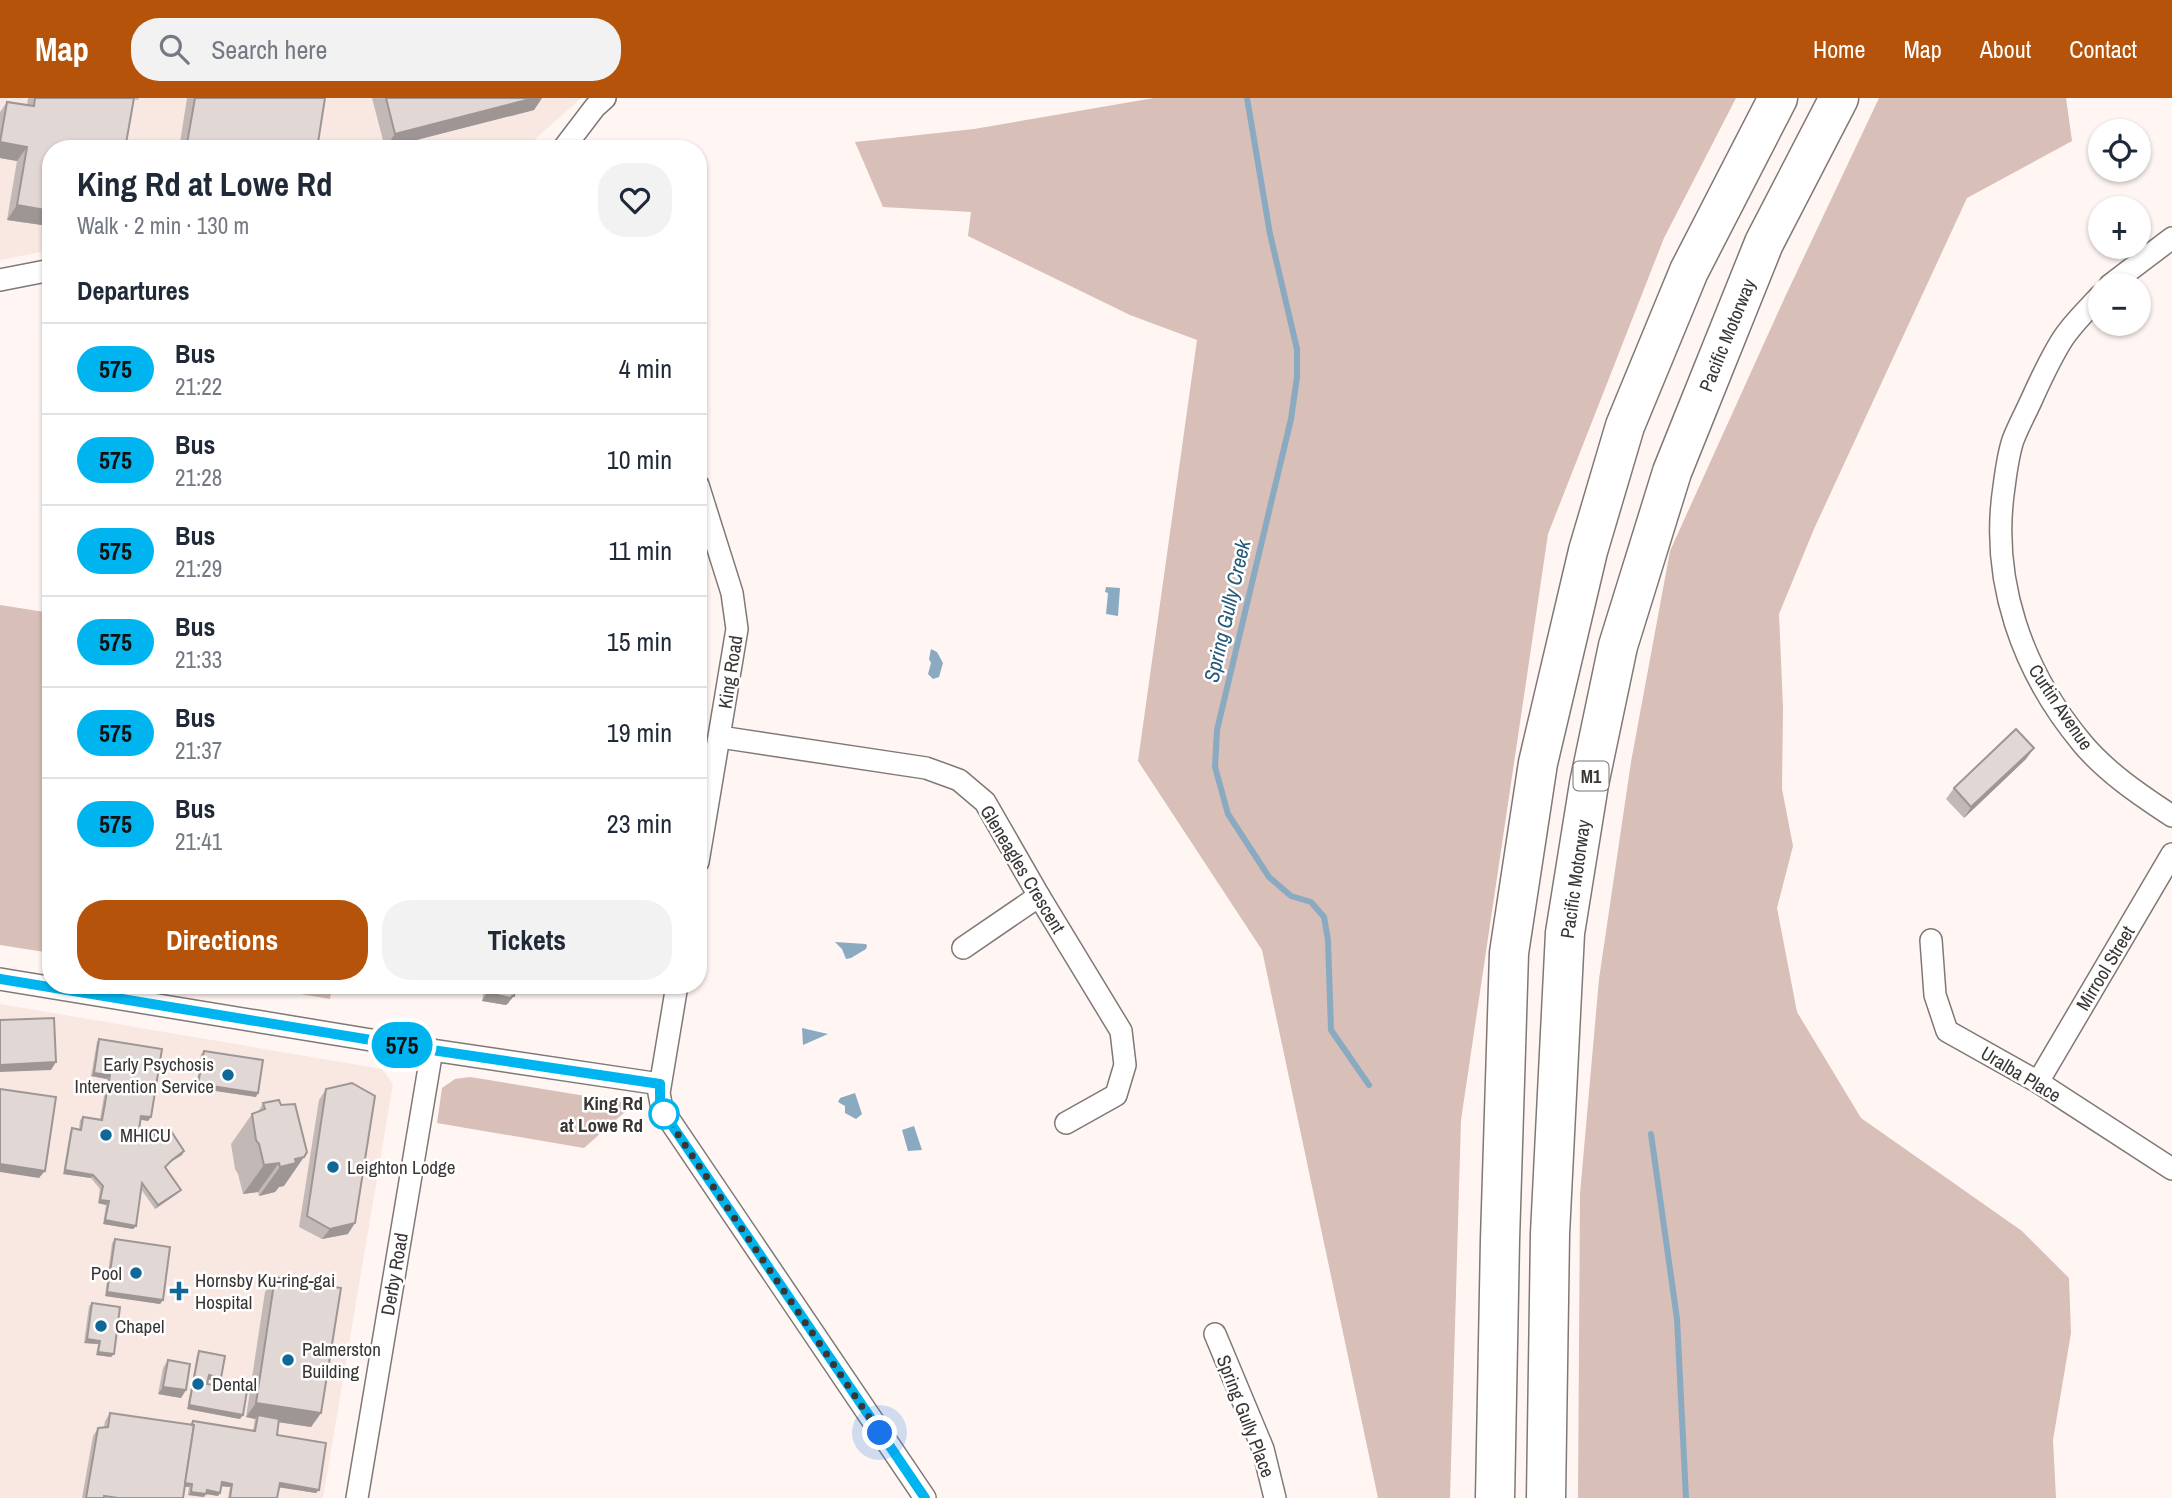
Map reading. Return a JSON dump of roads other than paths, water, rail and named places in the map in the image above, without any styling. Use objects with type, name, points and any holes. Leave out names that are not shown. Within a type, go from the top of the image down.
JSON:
[{"type":"highway","points":[[1495,1498],[1509,953],[1538,763],[1588,551],[1625,426],[1689,271],[1778,98]]},
{"type":"highway","name":"Pacific Motorway","points":[[1546,1498],[1550,1234],[1565,933],[1602,721],[1618,646],[1672,472],[1764,243],[1839,98]]},
{"type":"street","points":[[570,140],[594,107],[605,98]]},
{"type":"street","points":[[2126,273],[2172,238]]},
{"type":"street","points":[[0,280],[42,272]]},
{"type":"street","name":"Curtin Avenue","points":[[2088,310],[2062,339],[2013,440],[2001,505],[2000,547],[2004,582],[2029,663],[2075,734],[2103,765],[2172,816]]},
{"type":"street","name":"King Road","points":[[707,514],[732,593],[737,629],[707,811]]},
{"type":"street","name":"Gleneagles Crescent","points":[[720,737],[926,768],[959,780],[985,802],[1121,1031],[1125,1065],[1116,1096],[1066,1123]]},
{"type":"street","name":"Mirrool Street","points":[[2038,1082],[2172,854]]},
{"type":"street","points":[[963,948],[1039,896]]},
{"type":"street","name":"Uralba Place","points":[[1931,940],[1935,995],[1947,1031],[2038,1082],[2172,1169]]},
{"type":"street","points":[[0,979],[42,986]]},
{"type":"street","points":[[91,994],[660,1084]]},
{"type":"street","points":[[675,994],[660,1084],[660,1101],[665,1115],[925,1498]]},
{"type":"street","name":"Derby Road","points":[[357,1498],[432,1050]]},
{"type":"street","name":"Spring Gully Place","points":[[1215,1334],[1263,1449],[1275,1498]]},
{"type":"water","points":[[1106,587],[1120,588],[1118,616],[1106,614]]},
{"type":"water","points":[[931,649],[937,652],[943,663],[939,677],[933,679],[928,674]]},
{"type":"water","points":[[835,942],[866,944],[867,946],[846,959]]},
{"type":"water","points":[[802,1028],[828,1034],[803,1045]]},
{"type":"water","points":[[855,1093],[862,1114],[856,1119],[845,1113],[845,1106],[838,1102],[840,1098]]},
{"type":"water","points":[[914,1126],[922,1150],[908,1151],[902,1130]]},
{"type":"waterway","name":"Spring Gully Creek","points":[[1247,98],[1270,234],[1297,349],[1297,377],[1291,419],[1217,730],[1215,767],[1228,814],[1269,877],[1291,896],[1311,902],[1324,917],[1328,940],[1331,1030],[1369,1085]]},
{"type":"waterway","name":"Spring Gully Creek","points":[[1651,1134],[1677,1319],[1686,1498]]},
{"type":"place","name":"Early Psychosis Intervention Service","points":[[228,1075]]},
{"type":"place","name":"King Rd at Lowe Rd","points":[[664,1114]]},
{"type":"place","name":"MHICU","points":[[106,1135]]},
{"type":"place","name":"Leighton Lodge","points":[[333,1167]]},
{"type":"place","name":"Pool","points":[[136,1273]]},
{"type":"place","name":"Hornsby Ku-ring-gai Hospital","points":[[179,1291]]},
{"type":"place","name":"Chapel","points":[[101,1326]]},
{"type":"place","name":"Palmerston Building","points":[[288,1360]]},
{"type":"place","name":"Dental","points":[[198,1384]]}]
